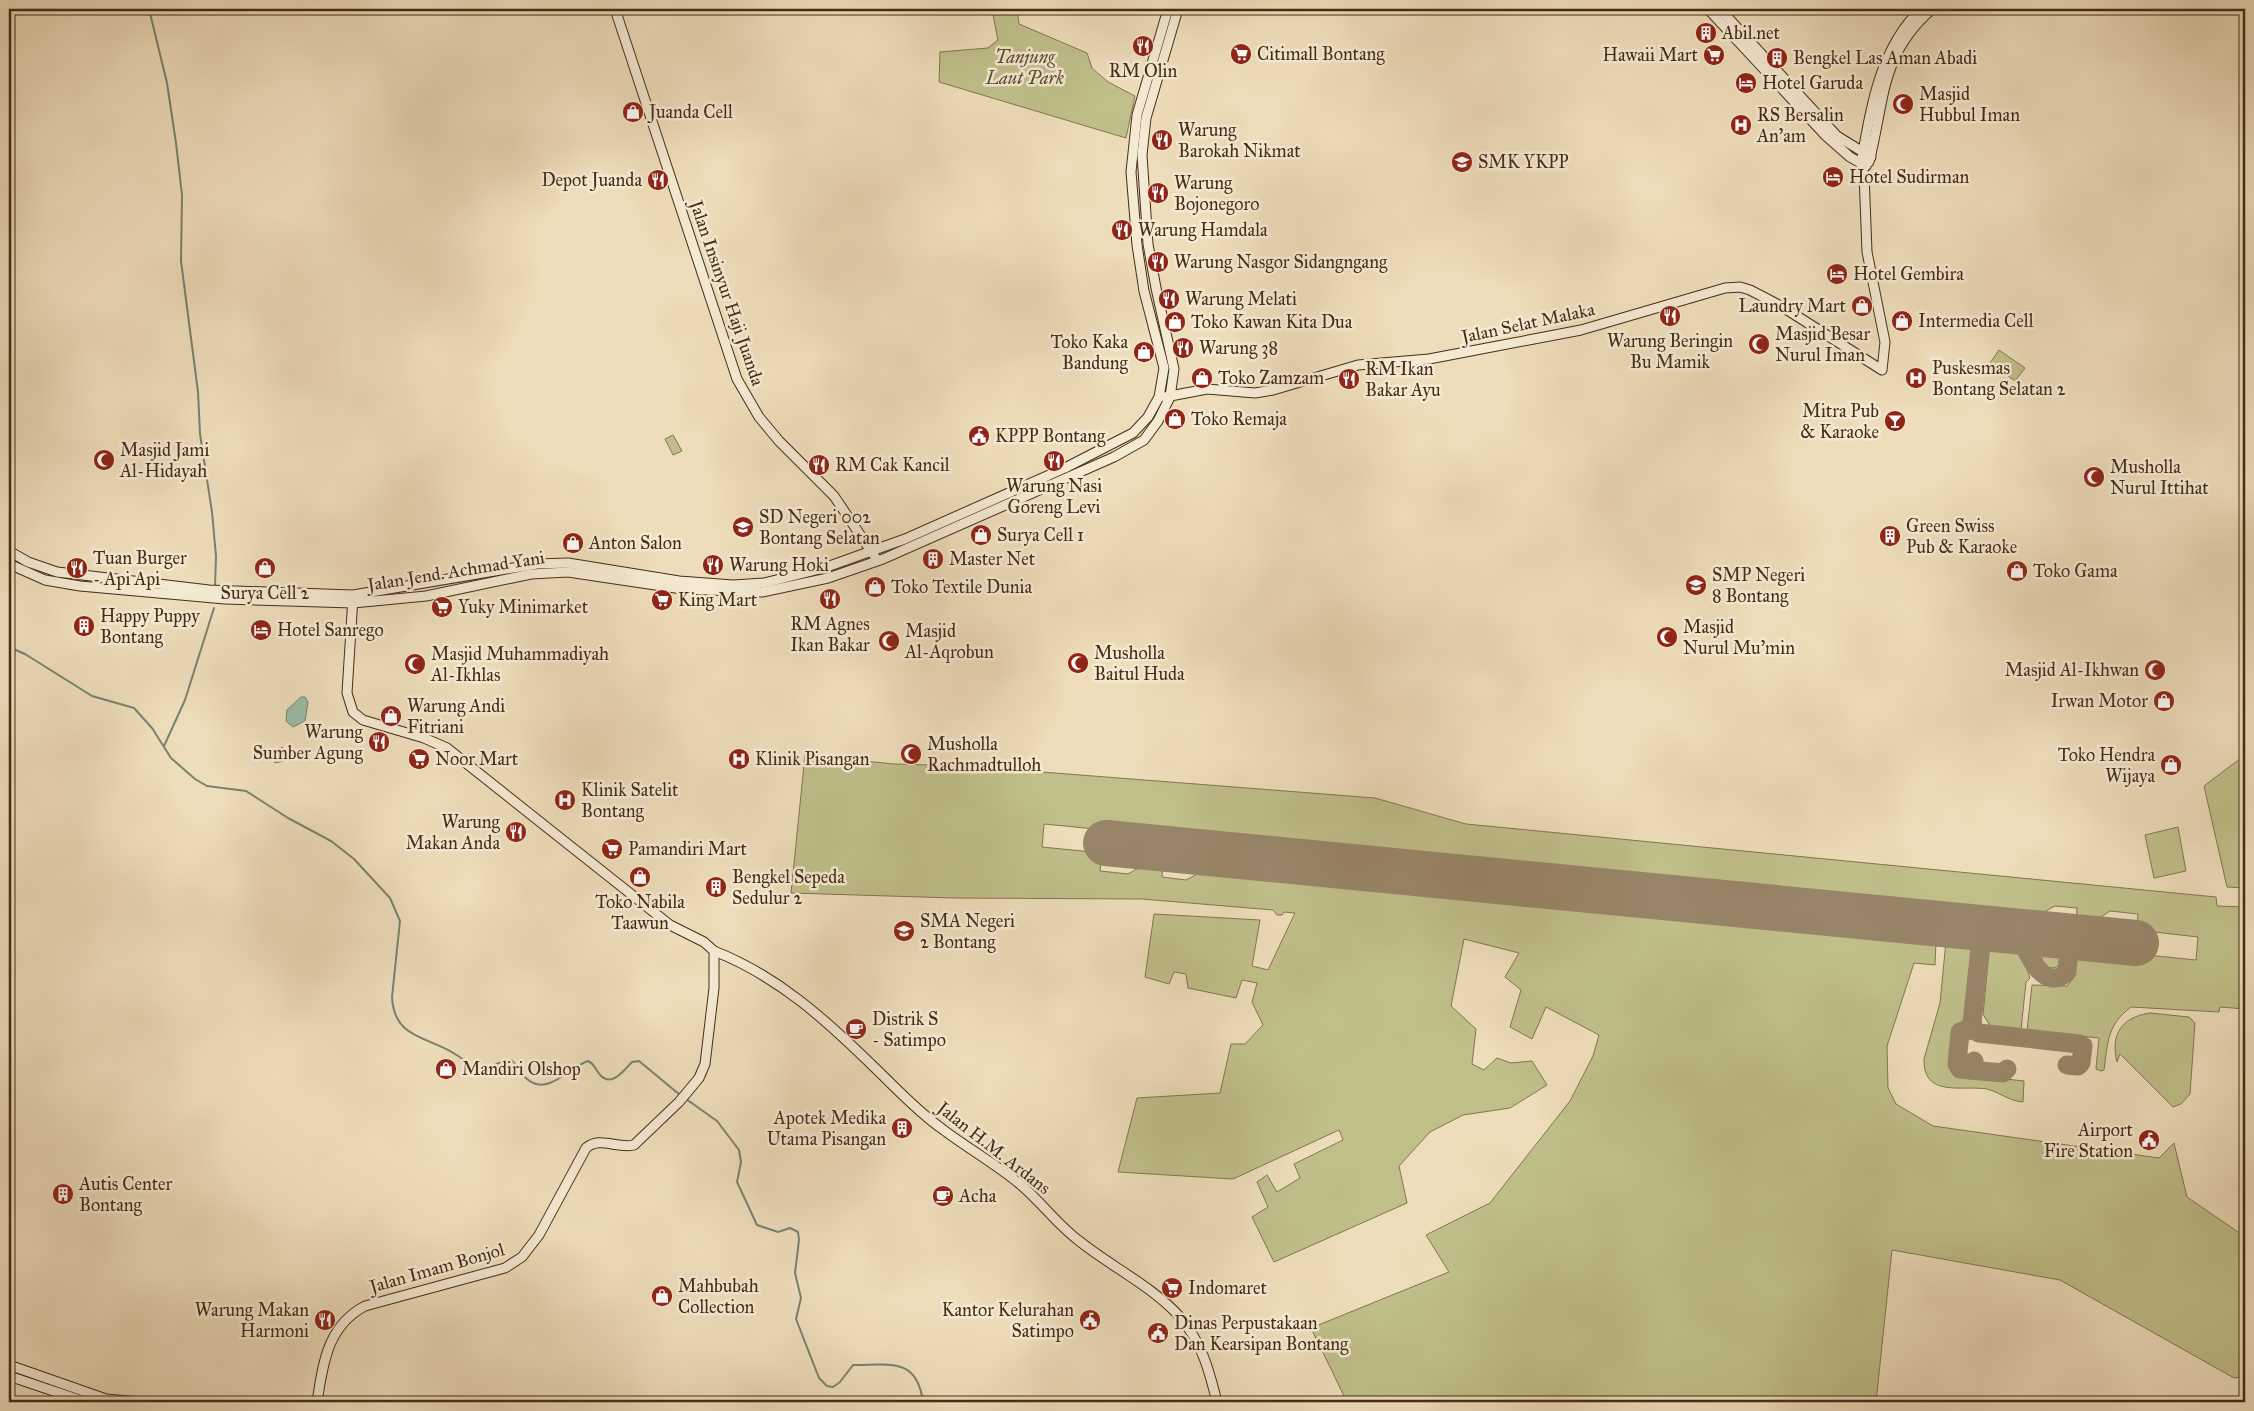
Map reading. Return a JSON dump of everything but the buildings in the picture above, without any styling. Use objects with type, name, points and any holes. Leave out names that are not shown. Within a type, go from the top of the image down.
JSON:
[{"type":"street","name":"Jalan Insinyur Haji Juanda","points":[[615,9],[737,379],[759,417],[779,442],[834,496],[878,561]]},
{"type":"street","points":[[1159,397],[1164,368],[1143,281],[1132,192],[1132,154],[1137,115],[1168,9]]},
{"type":"street","name":"Jalan Jend. Achmad Yani","points":[[9,564],[45,580],[80,586],[217,594],[355,599],[426,596],[531,574],[568,572],[682,589],[762,592],[828,578],[878,561],[970,523],[1137,445],[1158,421],[1170,397],[1174,366],[1150,253],[1142,155],[1146,118],[1178,9]]},
{"type":"street","points":[[1708,9],[1825,135],[1864,168],[1888,72],[1904,38],[1932,9]]},
{"type":"street","points":[[1720,9],[1837,136],[1867,155]]},
{"type":"street","points":[[1867,155],[1883,68],[1896,38],[1921,9]]},
{"type":"street","name":"Jalan Selat Malaka","points":[[1159,397],[1170,397],[1207,389],[1255,393],[1273,390],[1358,364],[1429,359],[1581,330],[1725,288],[1740,287],[1781,306],[1882,370],[1885,342],[1867,252],[1864,168]]},
{"type":"street","name":"Jalan Jend. Achmad Yani","points":[[355,599],[537,564],[568,563],[679,581],[733,585],[764,583],[824,568],[872,552],[924,531],[1107,448],[1133,433],[1148,417],[1159,397]]},
{"type":"street","name":"Jalan Jend. Achmad Yani","points":[[9,551],[28,562],[57,572],[217,594]]},
{"type":"street","points":[[355,599],[352,696],[349,704],[353,712],[363,720],[424,738],[447,748],[670,925],[704,942],[714,951]]},
{"type":"street","name":"Jalan Imam Bonjol","points":[[317,1402],[328,1345],[336,1332],[358,1309],[505,1268],[515,1263],[530,1248],[539,1235],[576,1162],[590,1144],[598,1142],[634,1145],[679,1102],[699,1078],[708,1052],[714,988],[714,951]]},
{"type":"street","name":"Jalan H.M. Ardans","points":[[714,951],[738,960],[766,976],[807,1004],[926,1116],[996,1165],[1051,1212],[1078,1240],[1129,1276],[1178,1315],[1194,1335],[1204,1353],[1217,1402]]},
{"type":"street","points":[[9,1365],[106,1399],[139,1402]]},
{"type":"street","points":[[19,1380],[24,1370]]},
{"type":"street","points":[[9,1376],[86,1402]]},
{"type":"green space","name":"Tanjung Laut Park","points":[[1017,9],[1019,24],[1087,53],[1092,68],[1108,82],[1135,96],[1126,138],[939,82],[940,52],[988,48],[998,40],[992,10]]},
{"type":"green space","points":[[1999,350],[2025,368],[2015,381],[1990,363]]},
{"type":"green space","points":[[673,435],[682,451],[673,455],[665,439]]},
{"type":"green space","points":[[805,755],[894,764],[965,766],[1375,798],[1466,824],[2216,897],[2217,906],[2245,907],[2245,1009],[2220,1007],[2219,1012],[2131,1007],[2117,1020],[2113,1027],[2108,1043],[2104,1070],[2101,1071],[2096,1069],[2099,1038],[2027,1031],[2032,985],[2067,986],[2074,977],[2078,948],[2196,960],[2198,937],[2137,930],[2138,914],[2110,911],[2086,927],[2076,925],[2077,908],[2055,906],[2029,920],[1044,824],[1042,847],[1102,853],[1100,871],[1128,874],[1154,859],[1163,859],[1162,877],[1186,880],[1214,865],[1930,934],[1936,942],[1935,965],[1914,963],[1887,1046],[1888,1088],[1896,1104],[1933,1126],[2159,1158],[2174,1143],[2187,1197],[2238,1232],[2245,1231],[2245,1377],[2234,1378],[2060,1280],[1892,1250],[1876,1402],[1347,1402],[1311,1328],[1449,1272],[1426,1235],[1490,1203],[1570,1101],[1593,1056],[1599,1035],[1546,1007],[1532,1039],[1510,1027],[1521,990],[1505,977],[1519,953],[1464,939],[1451,1006],[1476,1029],[1472,1064],[1484,1070],[1497,1058],[1511,1063],[1532,1061],[1547,1085],[1510,1108],[1463,1115],[1430,1132],[1399,1166],[1407,1203],[1274,1262],[1252,1217],[1268,1207],[1257,1182],[1267,1175],[1277,1192],[1300,1178],[1294,1164],[1343,1140],[1339,1130],[1233,1179],[1118,1172],[1137,1098],[1220,1093],[1231,1044],[1245,1044],[1263,1025],[1252,1002],[1257,983],[1242,980],[1236,998],[1188,988],[1186,974],[1174,972],[1169,984],[1145,977],[1154,914],[1260,920],[1252,966],[1268,970],[1295,913],[1284,912],[1282,915],[1277,915],[1273,910],[1142,899],[954,898],[791,893]]},
{"type":"green space","points":[[2245,755],[2245,888],[2227,887],[2204,786]]},
{"type":"green space","points":[[2178,827],[2186,871],[2154,878],[2145,835]]},
{"type":"green space","points":[[1952,936],[1966,938],[1971,941],[1975,952],[1969,1011],[1963,1021],[1957,1024],[1952,1073],[2024,1081],[2023,1102],[2013,1100],[1987,1089],[1955,1088],[1937,1085],[1930,1080],[1925,1071],[1924,1059],[1940,1003],[1946,941]]},
{"type":"green space","points":[[2002,941],[2013,942],[2023,958],[2030,978],[2026,982],[2021,1030],[1991,1027],[1983,1014],[1989,953],[1992,947]]},
{"type":"green space","points":[[2048,948],[2056,948],[2062,954],[2062,962],[2056,968],[2048,968],[2042,962],[2042,954]]},
{"type":"green space","points":[[2150,1013],[2189,1017],[2195,1023],[2190,1094],[2181,1104],[2173,1107],[2120,1054],[2117,1062],[2115,1043],[2120,1028],[2132,1018]]},
{"type":"shaded area","points":[[301,697],[305,697],[308,702],[305,721],[293,727],[286,721],[287,710]]},
{"type":"shaded area","points":[[283,747],[284,761],[275,763],[271,757],[271,751]]},
{"type":"waterway","points":[[149,9],[167,83],[182,195],[181,261],[198,392],[200,434],[212,512],[216,556],[215,586]]},
{"type":"waterway","points":[[164,746],[185,700],[214,608]]},
{"type":"waterway","points":[[9,647],[25,654],[92,696],[134,708],[152,728],[171,758],[195,779],[207,786],[246,791],[288,818],[331,841],[354,859],[390,898],[400,921],[392,997],[394,1011],[405,1029],[444,1048],[478,1068],[486,1068],[511,1060],[527,1079],[535,1084],[551,1083],[588,1061],[601,1076],[605,1079],[610,1079],[618,1076],[632,1062],[639,1061],[680,1095]]},
{"type":"waterway","points":[[686,1099],[717,1121],[739,1150],[741,1162],[737,1182],[757,1225],[778,1232],[790,1228],[798,1232],[799,1240],[795,1273],[801,1298],[796,1319],[819,1378],[827,1386],[833,1387],[840,1382],[853,1365],[879,1364],[900,1367],[915,1377],[920,1387],[923,1402]]},
{"type":"taxiway","points":[[1970,926],[1981,939],[1986,933],[1997,929]]},
{"type":"taxiway","points":[[2017,931],[2036,966],[2050,978],[2058,977],[2067,972],[2070,936]]},
{"type":"taxiway","points":[[1981,939],[1972,1023],[1974,1030],[1979,1033],[2083,1046],[2081,1063],[2078,1066],[2067,1065]]},
{"type":"taxiway","points":[[1972,1023],[1967,1031],[1960,1032],[1957,1064],[1960,1069],[1970,1070],[1974,1061]]},
{"type":"taxiway","points":[[1970,1070],[2003,1073],[2007,1069]]},
{"type":"runway","points":[[1106,843],[2136,943]]},
{"type":"place","name":"Abil.net","points":[[1706,33]]},
{"type":"place","name":"RM Olin","points":[[1143,46]]},
{"type":"place","name":"Citimall Bontang","points":[[1241,54]]},
{"type":"place","name":"Hawaii Mart","points":[[1714,55]]},
{"type":"place","name":"Bengkel Las Aman Abadi","points":[[1777,58]]},
{"type":"place","name":"Hotel Garuda","points":[[1746,83]]},
{"type":"place","name":"Masjid Hubbul Iman","points":[[1903,104]]},
{"type":"place","name":"Juanda Cell","points":[[633,112]]},
{"type":"place","name":"RS Bersalin An'am","points":[[1741,125]]},
{"type":"place","name":"Warung Barokah Nikmat","points":[[1162,140]]},
{"type":"place","name":"SMK YKPP","points":[[1462,162]]},
{"type":"place","name":"Hotel Sudirman","points":[[1833,177]]},
{"type":"place","name":"Depot Juanda","points":[[658,180]]},
{"type":"place","name":"Warung Bojonegoro","points":[[1158,193]]},
{"type":"place","name":"Warung Hamdala","points":[[1122,230]]},
{"type":"place","name":"Warung Nasgor Sidangngang","points":[[1158,262]]},
{"type":"place","name":"Hotel Gembira","points":[[1837,274]]},
{"type":"place","name":"Warung Melati","points":[[1169,299]]},
{"type":"place","name":"Laundry Mart","points":[[1862,306]]},
{"type":"place","name":"Warung Beringin Bu Mamik","points":[[1670,316]]},
{"type":"place","name":"Intermedia Cell","points":[[1902,321]]},
{"type":"place","name":"Toko Kawan Kita Dua","points":[[1175,322]]},
{"type":"place","name":"Masjid Besar Nurul Iman","points":[[1759,344]]},
{"type":"place","name":"Warung 38","points":[[1183,348]]},
{"type":"place","name":"Toko Kaka Bandung","points":[[1144,352]]},
{"type":"place","name":"Toko Zamzam","points":[[1202,378]]},
{"type":"place","name":"Puskesmas Bontang Selatan 2","points":[[1916,378]]},
{"type":"place","name":"RM Ikan Bakar Ayu","points":[[1349,379]]},
{"type":"place","name":"Toko Remaja","points":[[1175,419]]},
{"type":"place","name":"Mitra Pub & Karaoke","points":[[1895,421]]},
{"type":"place","name":"KPPP Bontang","points":[[979,436]]},
{"type":"place","name":"Masjid Jami Al-Hidayah","points":[[104,460]]},
{"type":"place","name":"Warung Nasi Goreng Levi","points":[[1054,461]]},
{"type":"place","name":"RM Cak Kancil","points":[[819,465]]},
{"type":"place","name":"Musholla Nurul Ittihat","points":[[2094,477]]},
{"type":"place","name":"SD Negeri 002 Bontang Selatan","points":[[743,527]]},
{"type":"place","name":"Surya Cell 1","points":[[981,535]]},
{"type":"place","name":"Green Swiss Pub & Karaoke","points":[[1890,536]]},
{"type":"place","name":"Anton Salon","points":[[573,543]]},
{"type":"place","name":"Master Net","points":[[933,559]]},
{"type":"place","name":"Warung Hoki","points":[[713,565]]},
{"type":"place","name":"Tuan Burger - Api Api","points":[[77,568]]},
{"type":"place","name":"Surya Cell 2","points":[[265,568]]},
{"type":"place","name":"Toko Gama","points":[[2017,571]]},
{"type":"place","name":"SMP Negeri 8 Bontang","points":[[1696,585]]},
{"type":"place","name":"Toko Textile Dunia","points":[[875,587]]},
{"type":"place","name":"RM Agnes Ikan Bakar","points":[[830,599]]},
{"type":"place","name":"King Mart","points":[[662,600]]},
{"type":"place","name":"Yuky Minimarket","points":[[442,607]]},
{"type":"place","name":"Happy Puppy Bontang","points":[[84,626]]},
{"type":"place","name":"Hotel Sanrego","points":[[261,630]]},
{"type":"place","name":"Masjid Nurul Mu'min","points":[[1667,637]]},
{"type":"place","name":"Masjid Al-Aqrobun","points":[[889,641]]},
{"type":"place","name":"Musholla Baitul Huda","points":[[1078,663]]},
{"type":"place","name":"Masjid Muhammadiyah Al-Ikhlas","points":[[415,664]]},
{"type":"place","name":"Masjid Al-Ikhwan","points":[[2155,670]]},
{"type":"place","name":"Irwan Motor","points":[[2164,701]]},
{"type":"place","name":"Warung Andi Fitriani","points":[[391,716]]},
{"type":"place","name":"Warung Sumber Agung","points":[[379,742]]},
{"type":"place","name":"Musholla Rachmadtulloh","points":[[911,754]]},
{"type":"place","name":"Noor Mart","points":[[419,759]]},
{"type":"place","name":"Klinik Pisangan","points":[[739,759]]},
{"type":"place","name":"Toko Hendra Wijaya","points":[[2171,765]]},
{"type":"place","name":"Klinik Satelit Bontang","points":[[565,800]]},
{"type":"place","name":"Warung Makan Anda","points":[[516,832]]},
{"type":"place","name":"Pamandiri Mart","points":[[612,849]]},
{"type":"place","name":"Toko Nabila Taawun","points":[[640,877]]},
{"type":"place","name":"Bengkel Sepeda Sedulur 2","points":[[716,887]]},
{"type":"place","name":"SMA Negeri 2 Bontang","points":[[904,931]]},
{"type":"place","name":"Distrik S - Satimpo","points":[[856,1029]]},
{"type":"place","name":"Mandiri Olshop","points":[[446,1069]]},
{"type":"place","name":"Apotek Medika Utama Pisangan","points":[[902,1128]]},
{"type":"place","name":"Airport Fire Station","points":[[2149,1140]]},
{"type":"place","name":"Autis Center Bontang","points":[[63,1194]]},
{"type":"place","name":"Acha","points":[[943,1196]]},
{"type":"place","name":"Indomaret","points":[[1172,1288]]},
{"type":"place","name":"Mahbubah Collection","points":[[662,1296]]},
{"type":"place","name":"Warung Makan Harmoni","points":[[325,1320]]},
{"type":"place","name":"Kantor Kelurahan Satimpo","points":[[1090,1320]]},
{"type":"place","name":"Dinas Perpustakaan Dan Kearsipan Bontang","points":[[1158,1333]]}]
